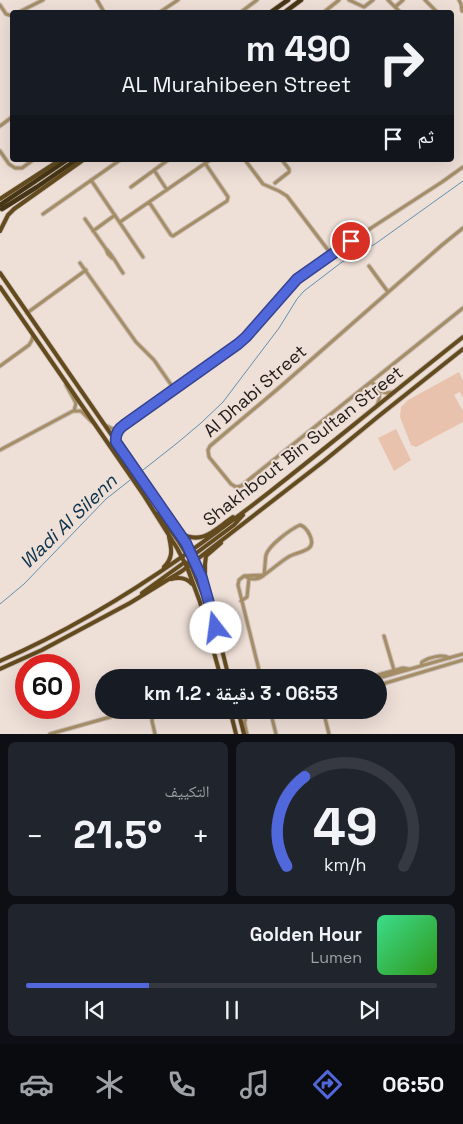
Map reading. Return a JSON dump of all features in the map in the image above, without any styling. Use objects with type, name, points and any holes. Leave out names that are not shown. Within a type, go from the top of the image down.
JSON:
[{"type":"highway","points":[[274,10],[288,0]]},
{"type":"highway","points":[[288,10],[301,0]]},
{"type":"highway","points":[[1,207],[64,162]]},
{"type":"highway","points":[[1,207],[73,162]]},
{"type":"main road","points":[[0,199],[57,162]]},
{"type":"main road","points":[[0,231],[8,216],[16,207],[80,162]]},
{"type":"main road","points":[[0,224],[0,231]]},
{"type":"main road","points":[[0,273],[180,533],[219,669]]},
{"type":"main road","points":[[0,287],[188,559],[206,604],[213,612]]},
{"type":"main road","name":"Shakhbout Bin Sultan Street","points":[[0,669],[42,650],[130,603],[164,582],[246,510],[463,338]]},
{"type":"main road","name":"Shakhbout Bin Sultan Street","points":[[0,661],[74,625],[157,574],[224,539],[463,349]]},
{"type":"main road","points":[[180,533],[190,538],[203,537],[246,510]]},
{"type":"main road","points":[[155,511],[177,538],[206,592],[213,612],[227,669]]},
{"type":"main road","points":[[157,574],[171,559],[168,532]]},
{"type":"main road","points":[[206,592],[204,573],[207,555],[220,545],[224,539]]},
{"type":"main road","points":[[130,603],[188,559]]},
{"type":"main road","points":[[164,582],[181,578],[189,581],[195,588]]},
{"type":"main road","points":[[232,719],[236,734]]},
{"type":"main road","points":[[242,719],[246,734]]},
{"type":"street","points":[[22,10],[43,0]]},
{"type":"street","points":[[163,10],[178,0]]},
{"type":"street","points":[[244,10],[257,0]]},
{"type":"street","points":[[326,10],[339,0]]},
{"type":"street","points":[[349,0],[364,7],[373,0]]},
{"type":"street","points":[[388,0],[398,10]]},
{"type":"street","points":[[395,7],[403,0]]},
{"type":"street","points":[[425,0],[435,10]]},
{"type":"street","points":[[459,0],[462,11]]},
{"type":"street","points":[[0,5],[6,14],[10,15]]},
{"type":"street","points":[[0,151],[9,164],[15,168],[22,168],[30,162]]},
{"type":"street","points":[[43,214],[117,162]]},
{"type":"street","points":[[130,187],[165,162]]},
{"type":"street","points":[[248,162],[264,184],[287,196],[331,254]]},
{"type":"street","points":[[275,183],[289,172],[284,162]]},
{"type":"street","points":[[120,222],[205,163],[228,197],[227,201],[174,236],[171,235],[149,202]]},
{"type":"street","points":[[105,425],[113,429],[120,427],[242,340],[290,286],[307,271],[463,167]]},
{"type":"street","points":[[154,170],[167,190]]},
{"type":"street","points":[[91,180],[143,257]]},
{"type":"street","points":[[93,230],[115,215]]},
{"type":"street","points":[[85,219],[123,273]]},
{"type":"street","name":"Al Dhabi Street","points":[[463,228],[210,446],[208,455],[231,484],[236,487],[241,486],[463,308]]},
{"type":"street","points":[[80,263],[136,342],[154,360],[174,389]]},
{"type":"street","points":[[369,266],[388,292]]},
{"type":"street","points":[[27,313],[86,270]]},
{"type":"street","points":[[0,366],[29,345],[33,335]]},
{"type":"street","points":[[29,345],[36,345],[44,350]]},
{"type":"street","points":[[66,381],[67,387],[76,403],[74,411]]},
{"type":"street","points":[[372,382],[379,390],[387,393],[395,391]]},
{"type":"street","points":[[377,405],[380,398],[379,390]]},
{"type":"street","points":[[0,450],[74,411],[82,412],[95,424]]},
{"type":"street","points":[[116,442],[116,435],[120,427]]},
{"type":"street","points":[[244,576],[256,579],[264,575],[289,556],[311,546],[311,538],[305,527],[298,526],[273,545],[267,553],[264,575]]},
{"type":"street","points":[[266,562],[271,565],[277,565]]},
{"type":"street","points":[[259,669],[238,585],[239,580],[244,576],[264,575]]},
{"type":"street","points":[[242,601],[247,597],[249,578]]},
{"type":"street","points":[[384,636],[394,670]]},
{"type":"street","points":[[387,676],[463,654]]},
{"type":"street","points":[[387,683],[463,662]]},
{"type":"street","points":[[218,665],[218,669]]},
{"type":"street","points":[[387,672],[404,667],[409,669]]},
{"type":"street","points":[[50,734],[103,719]]},
{"type":"street","points":[[245,719],[246,734]]},
{"type":"street","points":[[272,719],[276,734]]},
{"type":"street","points":[[325,719],[329,734]]},
{"type":"street","points":[[152,720],[155,734]]},
{"type":"shaded area","points":[[459,372],[463,381],[463,398],[460,392],[454,395],[463,411],[463,422],[416,447],[411,445],[400,417],[401,407],[408,400]]},
{"type":"shaded area","points":[[396,429],[411,460],[394,471],[378,438]]},
{"type":"waterway","name":"Wadi Al Silenn","points":[[0,604],[24,584],[106,499],[176,444],[223,402],[279,328],[304,291],[342,262],[375,244],[463,181]]},
{"type":"route","points":[[216,628],[213,612],[198,567],[190,551],[180,533],[116,442],[117,433],[124,425],[238,344],[297,279],[351,241]]}]
